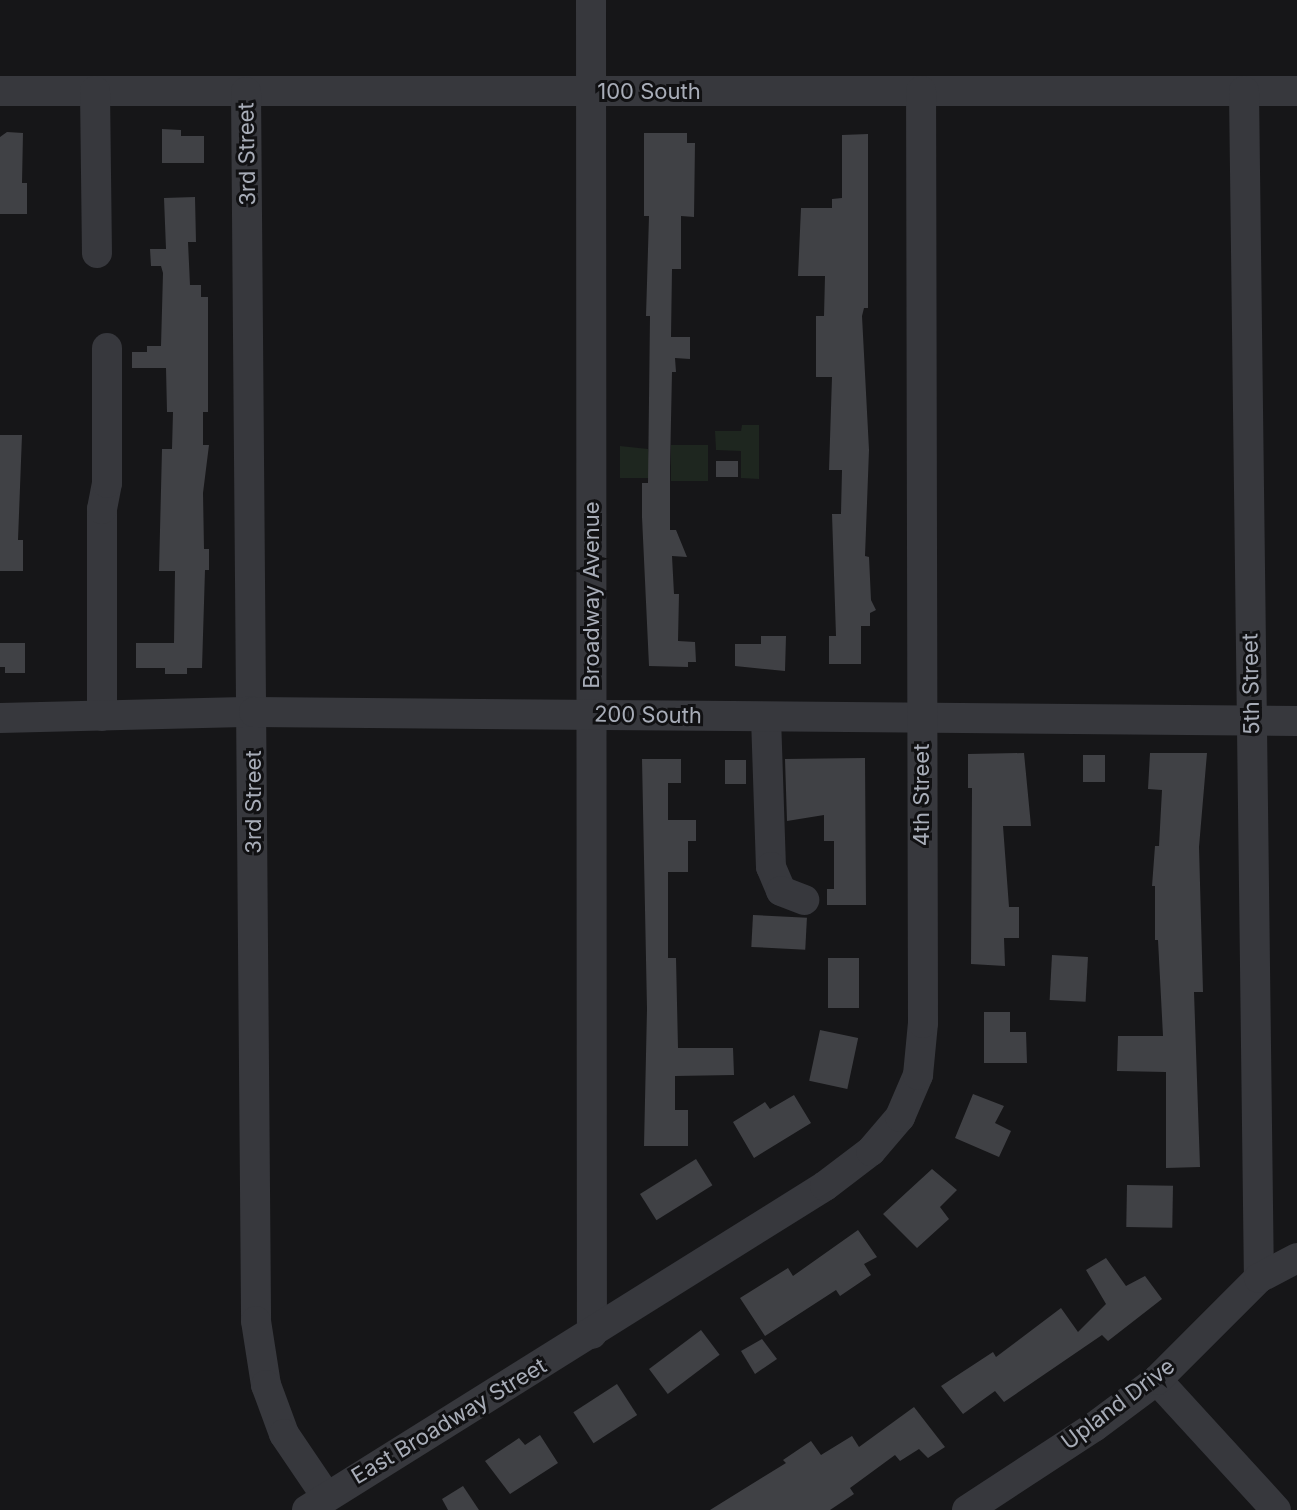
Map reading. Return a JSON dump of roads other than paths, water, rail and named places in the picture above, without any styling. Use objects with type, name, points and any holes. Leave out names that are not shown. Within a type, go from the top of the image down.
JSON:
[{"type":"street","name":"Broadway Avenue","points":[[591,0],[592,1334]]},
{"type":"street","name":"100 South","points":[[0,91],[1297,91]]},
{"type":"street","points":[[95,91],[97,253]]},
{"type":"street","name":"4th Street","points":[[592,1334],[825,1186],[871,1151],[900,1117],[918,1075],[923,1023],[921,91]]},
{"type":"street","name":"5th Street","points":[[1244,91],[1259,1278]]},
{"type":"street","name":"3rd Street","points":[[246,92],[254,712],[256,1321],[266,1385],[284,1434],[316,1503]]},
{"type":"street","points":[[102,716],[102,509],[107,483],[107,348]]},
{"type":"street","name":"200 South","points":[[0,718],[254,712],[1297,721]]},
{"type":"street","points":[[766,717],[771,867],[781,891],[804,900]]},
{"type":"street","name":"Upland Drive","points":[[978,1507],[1157,1380],[1259,1278],[1297,1258]]},
{"type":"street","name":"East Broadway Street","points":[[316,1503],[592,1334]]},
{"type":"street","points":[[1157,1380],[1276,1510]]}]
